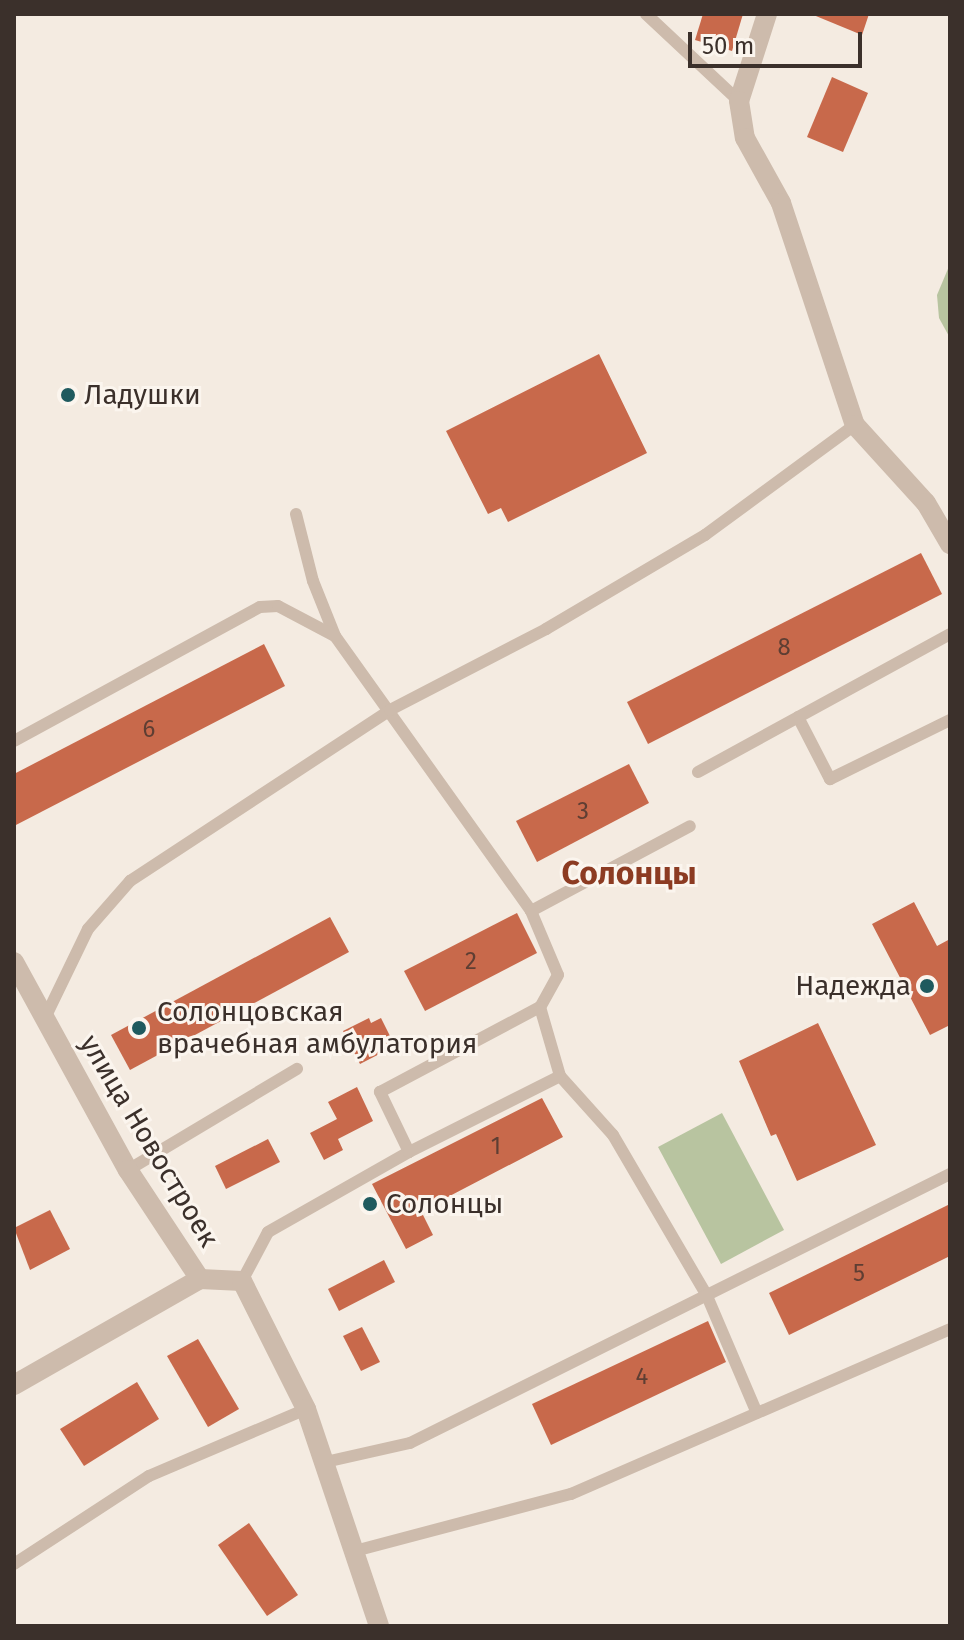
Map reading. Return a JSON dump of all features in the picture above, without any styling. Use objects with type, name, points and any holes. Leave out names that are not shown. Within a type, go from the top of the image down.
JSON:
[{"type":"street","points":[[767,14],[739,101],[745,138],[781,203],[855,425],[926,503],[950,544]]},
{"type":"street","name":"улица Новостроек","points":[[14,962],[128,1170],[200,1279],[242,1281]]},
{"type":"street","points":[[14,1385],[200,1279]]},
{"type":"street","points":[[242,1281],[306,1409],[321,1463],[379,1626]]},
{"type":"lane","points":[[646,14],[739,101]]},
{"type":"lane","points":[[44,1020],[88,929],[130,881],[390,710],[546,629],[705,535],[855,425]]},
{"type":"lane","points":[[296,514],[313,581],[335,636],[531,911],[558,975],[540,1007],[380,1092],[409,1152]]},
{"type":"lane","points":[[14,741],[260,607],[278,606],[335,636]]},
{"type":"lane","points":[[698,772],[950,634]]},
{"type":"lane","points":[[798,717],[830,779],[950,720]]},
{"type":"lane","points":[[531,911],[690,826]]},
{"type":"lane","points":[[540,1007],[560,1076],[613,1135],[707,1296],[757,1413]]},
{"type":"lane","points":[[128,1170],[297,1069]]},
{"type":"lane","points":[[242,1281],[268,1232],[409,1152],[560,1076]]},
{"type":"lane","points":[[321,1463],[410,1443],[950,1174]]},
{"type":"lane","points":[[351,1552],[571,1494],[950,1329]]},
{"type":"lane","points":[[14,1564],[149,1476],[306,1409]]},
{"type":"green space","points":[[950,264],[950,338],[939,318],[937,295]]},
{"type":"green space","points":[[722,1113],[784,1230],[721,1264],[658,1147]]},
{"type":"building","points":[[703,14],[743,14],[732,51],[695,40]]},
{"type":"building","points":[[811,14],[869,14],[862,35]]},
{"type":"building","points":[[832,77],[868,93],[843,152],[807,137]]},
{"type":"building","points":[[599,354],[647,453],[508,522],[501,508],[488,514],[446,431]]},
{"type":"building","points":[[921,553],[942,594],[648,744],[627,702]]},
{"type":"building","points":[[264,644],[285,686],[14,826],[14,774]]},
{"type":"building","points":[[629,764],[649,803],[537,862],[516,821]]},
{"type":"building","name":"Надежда","points":[[914,902],[937,946],[950,939],[950,1025],[930,1035],[872,924]]},
{"type":"building","points":[[517,913],[537,953],[425,1011],[404,971]]},
{"type":"building","points":[[330,917],[349,952],[130,1070],[111,1035]]},
{"type":"building","points":[[369,1018],[371,1023],[381,1018],[395,1046],[360,1064],[343,1031]]},
{"type":"building","points":[[818,1023],[876,1145],[797,1181],[776,1134],[771,1136],[739,1061]]},
{"type":"building","points":[[357,1087],[373,1121],[338,1139],[343,1150],[324,1160],[310,1133],[337,1119],[328,1102]]},
{"type":"building","points":[[542,1098],[563,1137],[421,1211],[433,1235],[406,1249],[372,1184]]},
{"type":"building","points":[[268,1139],[280,1162],[226,1189],[215,1166]]},
{"type":"building","points":[[950,1204],[950,1256],[789,1335],[769,1293]]},
{"type":"building","points":[[50,1210],[70,1249],[30,1270],[14,1228]]},
{"type":"building","points":[[384,1260],[395,1282],[339,1311],[328,1289]]},
{"type":"building","points":[[708,1321],[726,1362],[551,1445],[532,1404]]},
{"type":"building","points":[[362,1327],[380,1362],[361,1371],[343,1336]]},
{"type":"building","points":[[198,1339],[239,1409],[208,1427],[167,1356]]},
{"type":"building","points":[[137,1382],[159,1419],[84,1466],[60,1429]]},
{"type":"building","points":[[249,1523],[298,1595],[267,1616],[218,1545]]},
{"type":"place","name":"Ладушки","points":[[68,395]]},
{"type":"place","name":"Надежда","points":[[927,986]]},
{"type":"place","name":"Солонцовская врачебная амбулатория","points":[[139,1028]]},
{"type":"place","name":"Солонцы","points":[[370,1204]]},
{"type":"district","name":"Солонцы","points":[[629,873]]}]
